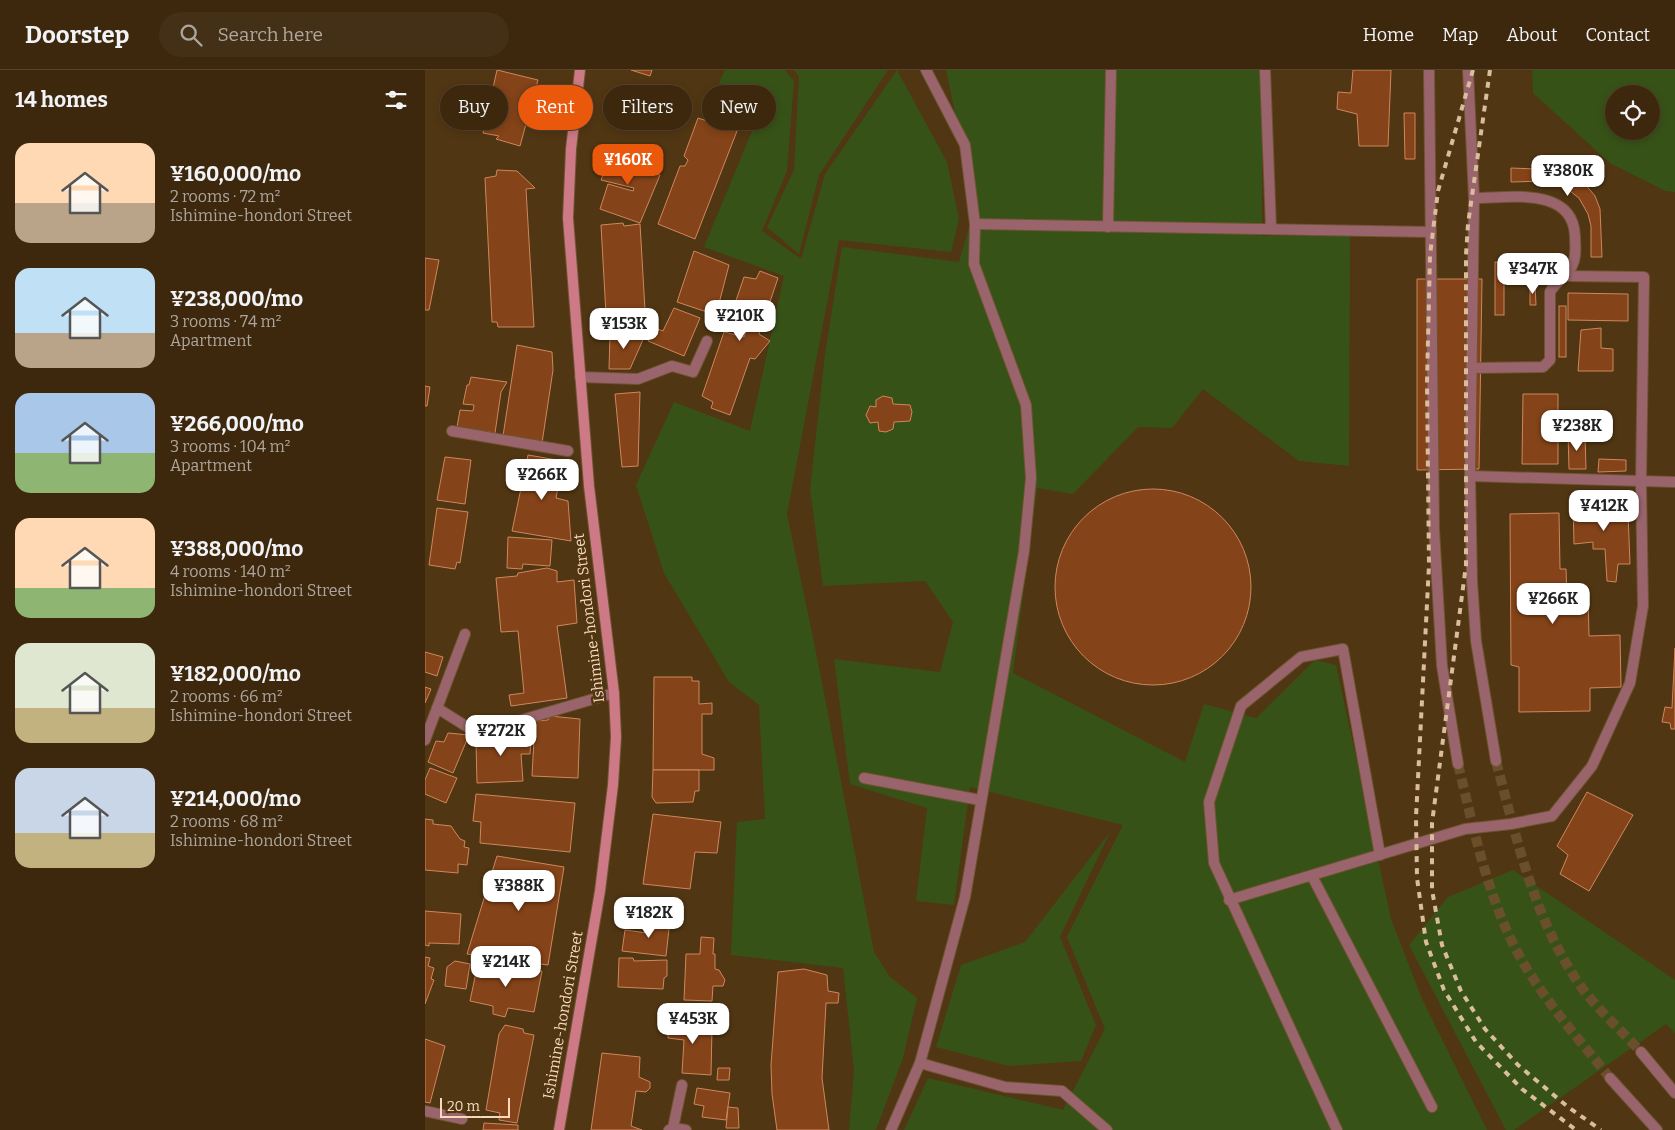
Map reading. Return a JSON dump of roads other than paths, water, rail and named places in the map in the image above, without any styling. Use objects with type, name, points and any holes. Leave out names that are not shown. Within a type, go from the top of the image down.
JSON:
[{"type":"main road","name":"Ishimine-hondori Street","points":[[559,1130],[607,836],[615,761],[614,693],[589,486],[569,218],[571,149],[580,70]]},
{"type":"street","points":[[891,1130],[920,1063],[965,897],[980,800],[1024,551],[1031,478],[1026,405],[975,264],[975,224],[965,146],[926,70]]},
{"type":"street","points":[[1108,227],[1111,70]]},
{"type":"street","points":[[1265,70],[1271,228]]},
{"type":"street","points":[[1429,70],[1434,529],[1442,666],[1458,764]]},
{"type":"street","points":[[1468,70],[1474,198],[1470,476],[1472,581],[1476,641],[1496,762]]},
{"type":"street","points":[[1472,368],[1543,367],[1550,360],[1550,292],[1555,283],[1565,276],[1575,258],[1575,225],[1567,210],[1545,198],[1474,198]]},
{"type":"street","points":[[975,224],[1431,232]]},
{"type":"street","points":[[1229,900],[1465,829],[1511,824],[1552,816],[1592,766],[1630,684],[1643,606],[1641,482],[1644,277],[1565,276]]},
{"type":"street","points":[[580,377],[638,379],[673,366],[693,372],[707,341]]},
{"type":"street","points":[[452,431],[568,451]]},
{"type":"street","points":[[1470,476],[1675,482]]},
{"type":"street","points":[[425,740],[465,634]]},
{"type":"street","points":[[1337,1130],[1229,900],[1214,863],[1209,802],[1241,706],[1301,657],[1343,649],[1380,855]]},
{"type":"street","points":[[437,708],[477,733],[614,693]]},
{"type":"street","points":[[864,778],[980,800]]},
{"type":"street","points":[[1312,876],[1432,1107]]},
{"type":"street","points":[[1641,1052],[1675,1093]]},
{"type":"street","points":[[920,1063],[1005,1087],[1062,1091],[1107,1130]]},
{"type":"street","points":[[1610,1078],[1657,1130]]},
{"type":"street","points":[[681,1085],[671,1129],[687,1130]]},
{"type":"street","points":[[425,1110],[462,1119]]},
{"type":"tunnel","points":[[1496,761],[1529,879],[1551,935],[1565,962],[1582,988],[1603,1013],[1641,1052]]},
{"type":"tunnel","points":[[1458,764],[1485,870],[1503,921],[1514,945],[1546,998],[1610,1078]]},
{"type":"railway","points":[[1473,70],[1438,191],[1430,255],[1427,382],[1429,565],[1416,817],[1417,878],[1426,942],[1444,990],[1476,1042],[1522,1089],[1576,1130]]},
{"type":"railway","points":[[1490,70],[1468,224],[1466,255],[1466,565],[1432,823],[1432,890],[1442,945],[1461,991],[1485,1029],[1518,1065],[1568,1107],[1601,1130]]}]
